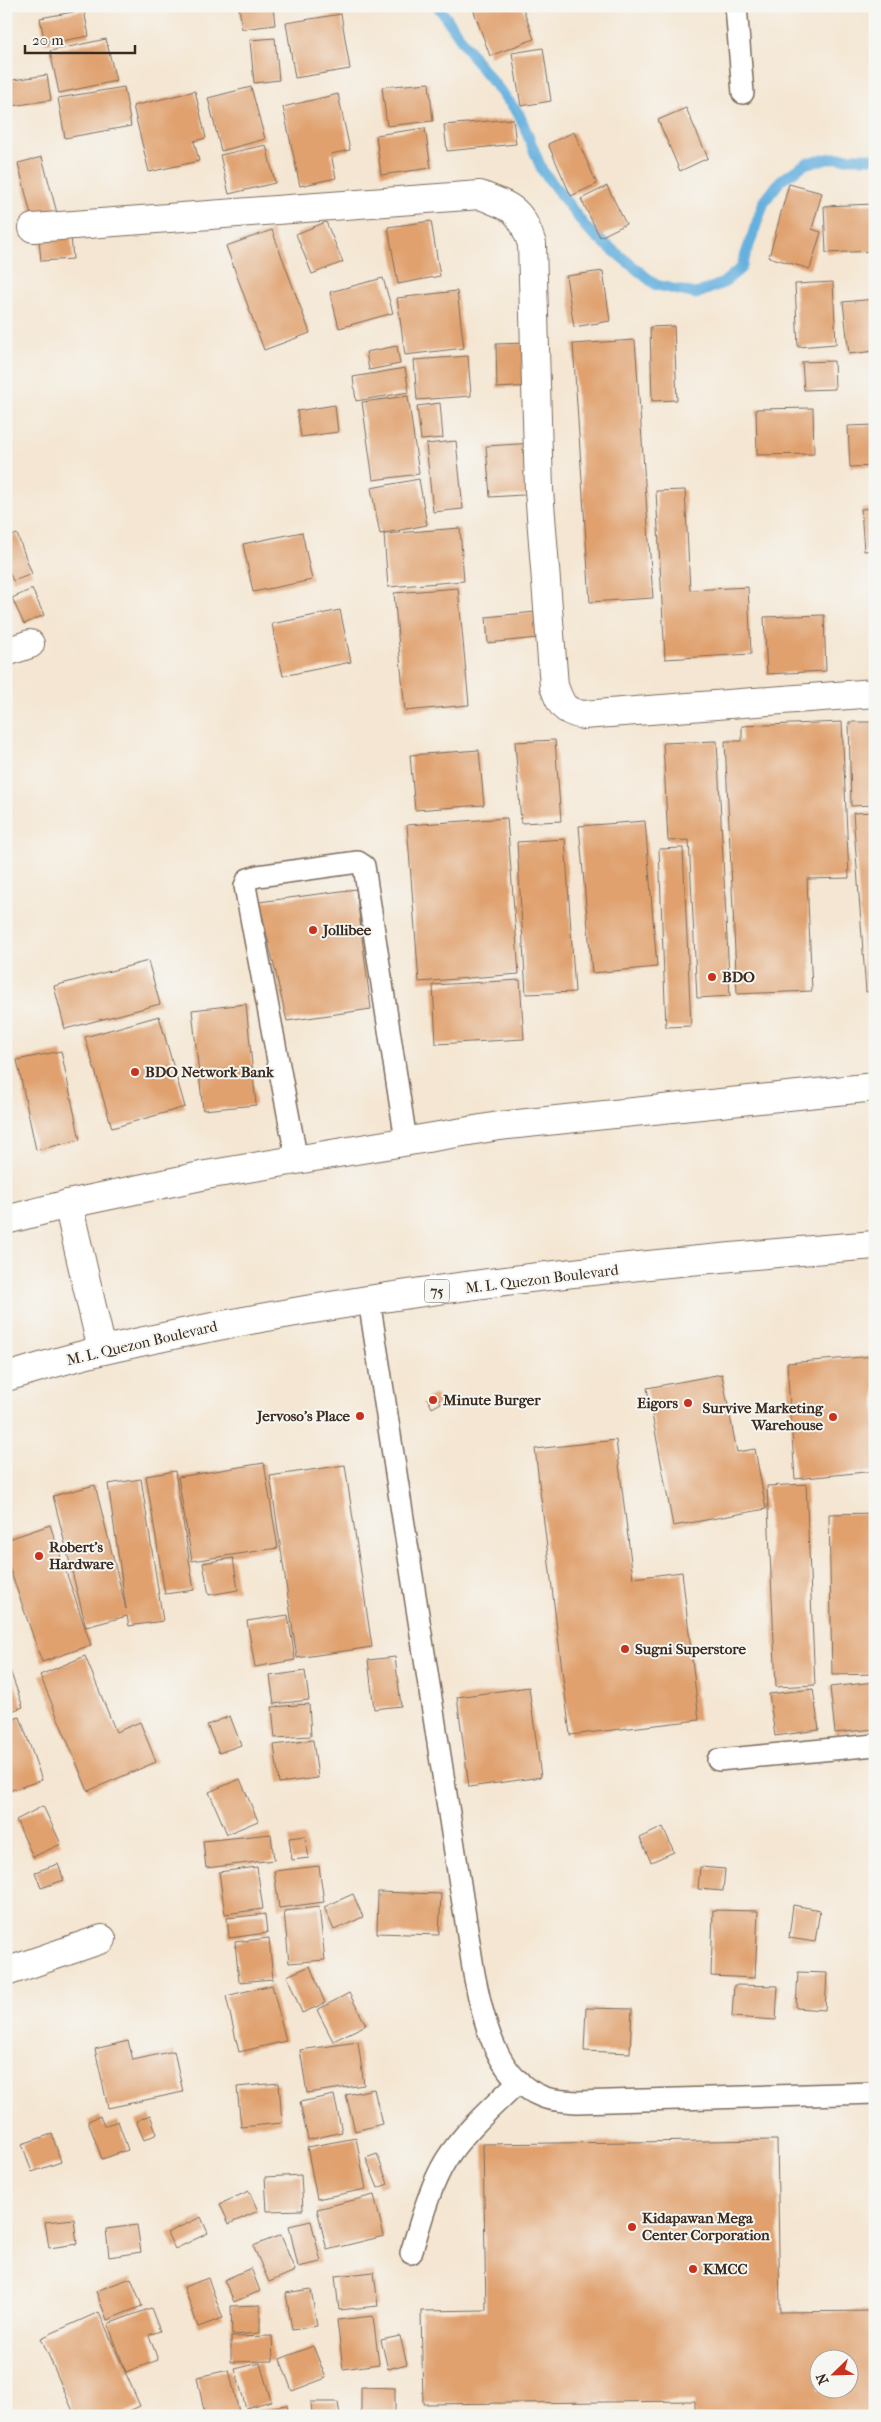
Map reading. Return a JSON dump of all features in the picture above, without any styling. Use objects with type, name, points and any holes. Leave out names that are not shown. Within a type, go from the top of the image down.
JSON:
[{"type":"main road","points":[[33,228],[480,194],[508,206],[524,219],[532,244],[538,490],[554,686],[560,704],[569,712],[583,715],[875,693]]},
{"type":"main road","points":[[6,1220],[68,1204],[206,1175],[500,1126],[875,1087]]},
{"type":"main road","points":[[68,1204],[102,1350]]},
{"type":"main road","name":"M. L. Quezon Boulevard","points":[[6,1377],[102,1350],[234,1322],[370,1300],[522,1280],[875,1245]]},
{"type":"main road","points":[[6,1972],[102,1939]]},
{"type":"lane","points":[[736,6],[743,93]]},
{"type":"lane","points":[[297,1161],[245,886],[248,879],[258,876],[358,862],[364,866],[406,1141]]},
{"type":"lane","points":[[370,1300],[474,1974],[482,2013],[496,2052],[519,2081],[542,2097],[577,2102],[875,2094]]},
{"type":"lane","points":[[718,1760],[875,1745]]},
{"type":"lane","points":[[411,2253],[430,2192],[446,2160],[468,2132],[519,2081]]},
{"type":"building","points":[[239,6],[273,6],[275,25],[242,29]]},
{"type":"building","points":[[472,6],[522,6],[534,39],[490,56]]},
{"type":"building","points":[[84,10],[89,36],[45,44],[40,18]]},
{"type":"building","points":[[341,14],[350,69],[295,78],[286,23]]},
{"type":"building","points":[[275,38],[279,80],[254,83],[250,40]]},
{"type":"building","points":[[106,39],[116,81],[59,93],[50,51]]},
{"type":"building","points":[[543,48],[551,101],[521,106],[512,53]]},
{"type":"building","points":[[47,75],[51,100],[6,107],[6,81]]},
{"type":"building","points":[[429,83],[433,121],[387,126],[382,87]]},
{"type":"building","points":[[124,87],[131,126],[65,138],[58,98]]},
{"type":"building","points":[[251,87],[265,139],[221,151],[208,98]]},
{"type":"building","points":[[195,91],[206,138],[194,141],[199,161],[149,172],[133,106]]},
{"type":"building","points":[[338,94],[350,150],[331,154],[336,178],[300,186],[283,107]]},
{"type":"building","points":[[686,108],[708,158],[680,171],[658,120]]},
{"type":"building","points":[[513,119],[516,144],[447,151],[444,125]]},
{"type":"building","points":[[425,128],[431,168],[381,175],[376,135]]},
{"type":"building","points":[[574,132],[597,184],[571,196],[548,144]]},
{"type":"building","points":[[266,145],[275,183],[229,194],[220,155]]},
{"type":"building","points":[[42,157],[57,213],[32,219],[18,163]]},
{"type":"building","points":[[6,163],[10,163],[11,208],[6,208]]},
{"type":"building","points":[[789,184],[822,193],[812,229],[821,232],[810,269],[769,257]]},
{"type":"building","points":[[607,186],[626,224],[600,237],[581,199]]},
{"type":"building","points":[[875,204],[875,251],[826,253],[824,206]]},
{"type":"building","points":[[431,221],[440,276],[398,284],[388,227]]},
{"type":"building","points":[[326,222],[343,262],[312,274],[296,234]]},
{"type":"building","points":[[272,230],[310,333],[264,350],[226,246]]},
{"type":"building","points":[[71,236],[73,259],[41,261],[39,239]]},
{"type":"building","points":[[603,271],[610,321],[574,327],[566,276]]},
{"type":"building","points":[[383,278],[393,313],[339,328],[330,292]]},
{"type":"building","points":[[833,282],[836,344],[798,347],[795,284]]},
{"type":"building","points":[[457,291],[464,348],[405,355],[397,298]]},
{"type":"building","points":[[875,299],[875,351],[849,354],[843,302]]},
{"type":"building","points":[[674,326],[677,400],[652,401],[650,327]]},
{"type":"building","points":[[635,340],[653,598],[590,602],[573,344]]},
{"type":"building","points":[[531,343],[533,386],[497,388],[496,344]]},
{"type":"building","points":[[397,346],[400,364],[369,370],[366,352]]},
{"type":"building","points":[[468,356],[471,396],[417,400],[414,360]]},
{"type":"building","points":[[834,361],[835,389],[804,390],[802,362]]},
{"type":"building","points":[[405,368],[409,392],[356,401],[353,377]]},
{"type":"building","points":[[408,396],[419,474],[373,480],[362,402]]},
{"type":"building","points":[[440,403],[443,438],[421,440],[417,406]]},
{"type":"building","points":[[335,405],[338,432],[301,437],[297,411]]},
{"type":"building","points":[[813,408],[814,454],[757,455],[756,409]]},
{"type":"building","points":[[875,425],[875,466],[850,467],[848,426]]},
{"type":"building","points":[[456,441],[463,509],[433,512],[426,444]]},
{"type":"building","points":[[535,443],[539,494],[490,497],[486,446]]},
{"type":"building","points":[[419,479],[427,525],[380,534],[371,488]]},
{"type":"building","points":[[685,490],[690,590],[748,587],[751,654],[665,659],[656,491]]},
{"type":"building","points":[[875,508],[875,550],[864,551],[861,509]]},
{"type":"building","points":[[460,528],[464,581],[388,587],[384,534]]},
{"type":"building","points":[[302,532],[312,580],[253,592],[243,544]]},
{"type":"building","points":[[17,534],[32,574],[13,581],[6,564],[6,538]]},
{"type":"building","points":[[458,588],[469,705],[405,711],[394,593]]},
{"type":"building","points":[[32,589],[44,615],[24,624],[12,598]]},
{"type":"building","points":[[340,610],[351,662],[283,676],[272,624]]},
{"type":"building","points":[[545,611],[547,637],[488,643],[486,617]]},
{"type":"building","points":[[824,615],[826,671],[767,674],[764,617]]},
{"type":"building","points":[[842,722],[849,878],[807,879],[812,991],[737,994],[725,741],[742,741],[742,726]]},
{"type":"building","points":[[849,722],[875,722],[875,805],[851,806]]},
{"type":"building","points":[[555,740],[561,821],[521,823],[515,742]]},
{"type":"building","points":[[717,741],[730,996],[697,998],[689,840],[668,841],[663,743]]},
{"type":"building","points":[[479,750],[484,805],[415,810],[410,755]]},
{"type":"building","points":[[875,812],[875,991],[866,992],[853,813]]},
{"type":"building","points":[[507,818],[519,974],[419,982],[407,825]]},
{"type":"building","points":[[645,821],[657,967],[592,973],[579,826]]},
{"type":"building","points":[[565,839],[575,992],[526,994],[517,842]]},
{"type":"building","points":[[683,848],[691,1026],[666,1027],[659,849]]},
{"type":"building","points":[[356,889],[371,1009],[287,1021],[259,902]]},
{"type":"building","points":[[148,961],[160,1004],[65,1029],[54,986]]},
{"type":"building","points":[[520,980],[524,1039],[436,1044],[433,985]]},
{"type":"building","points":[[246,1004],[256,1105],[203,1110],[192,1010]]},
{"type":"building","name":"BDO Network Bank","points":[[159,1016],[185,1107],[112,1128],[85,1037]]},
{"type":"building","points":[[61,1051],[80,1140],[36,1150],[17,1060]]},
{"type":"building","name":"Survive Marketing Warehouse","points":[[875,1356],[875,1471],[795,1479],[787,1363]]},
{"type":"building","points":[[722,1374],[737,1452],[755,1449],[766,1509],[673,1526],[647,1388]]},
{"type":"building","points":[[436,1394],[441,1403],[432,1408],[427,1398]]},
{"type":"building","name":"Sugni Superstore","points":[[616,1440],[633,1578],[682,1572],[699,1720],[570,1735],[535,1449]]},
{"type":"building","points":[[264,1463],[278,1548],[192,1561],[178,1477]]},
{"type":"building","points":[[345,1465],[372,1647],[297,1658],[270,1476]]},
{"type":"building","points":[[175,1471],[194,1590],[165,1594],[146,1476]]},
{"type":"building","points":[[141,1479],[163,1621],[129,1626],[127,1616],[86,1627],[53,1496],[95,1485],[126,1609],[108,1484]]},
{"type":"building","points":[[806,1484],[815,1685],[776,1687],[767,1486]]},
{"type":"building","points":[[875,1513],[875,1674],[832,1675],[829,1514]]},
{"type":"building","points":[[50,1525],[91,1645],[42,1662],[6,1558],[6,1540]]},
{"type":"building","points":[[233,1558],[238,1590],[209,1595],[203,1563]]},
{"type":"building","points":[[288,1615],[295,1660],[255,1667],[247,1621]]},
{"type":"building","points":[[85,1656],[116,1732],[140,1722],[156,1762],[88,1791],[40,1675]]},
{"type":"building","points":[[395,1657],[401,1706],[374,1709],[368,1660]]},
{"type":"building","points":[[6,1659],[23,1707],[6,1713]]},
{"type":"building","points":[[305,1671],[309,1700],[274,1704],[270,1676]]},
{"type":"building","points":[[875,1682],[875,1729],[835,1733],[830,1687]]},
{"type":"building","points":[[529,1687],[541,1777],[469,1787],[457,1697]]},
{"type":"building","points":[[813,1689],[819,1730],[775,1736],[769,1694]]},
{"type":"building","points":[[309,1704],[311,1736],[275,1738],[272,1707]]},
{"type":"building","points":[[230,1716],[241,1745],[219,1753],[207,1725]]},
{"type":"building","points":[[20,1717],[42,1780],[6,1792],[6,1721]]},
{"type":"building","points":[[313,1740],[318,1778],[279,1783],[274,1745]]},
{"type":"building","points":[[240,1779],[258,1821],[227,1834],[209,1792]]},
{"type":"building","points":[[43,1806],[61,1844],[33,1857],[16,1820]]},
{"type":"building","points":[[663,1827],[674,1852],[651,1862],[640,1838]]},
{"type":"building","points":[[271,1834],[274,1860],[206,1868],[203,1841]]},
{"type":"building","points":[[305,1836],[309,1858],[292,1860],[289,1838]]},
{"type":"building","points":[[58,1864],[64,1880],[41,1888],[35,1872]]},
{"type":"building","points":[[319,1866],[324,1902],[279,1908],[274,1871]]},
{"type":"building","points":[[257,1867],[263,1909],[225,1914],[219,1872]]},
{"type":"building","points":[[700,1867],[725,1869],[723,1891],[698,1889]]},
{"type":"building","points":[[378,1892],[441,1894],[439,1935],[377,1933]]},
{"type":"building","points":[[353,1894],[363,1917],[334,1930],[324,1907]]},
{"type":"building","points":[[793,1905],[820,1910],[815,1942],[789,1938]]},
{"type":"building","points":[[319,1907],[325,1960],[289,1963],[284,1911]]},
{"type":"building","points":[[713,1910],[758,1911],[755,1978],[711,1976]]},
{"type":"building","points":[[265,1914],[267,1933],[229,1938],[227,1918]]},
{"type":"building","points":[[269,1938],[273,1979],[239,1982],[235,1942]]},
{"type":"building","points":[[310,1966],[325,2003],[302,2013],[287,1976]]},
{"type":"building","points":[[798,1972],[827,1973],[825,2010],[796,2008]]},
{"type":"building","points":[[272,1985],[286,2041],[239,2052],[226,1996]]},
{"type":"building","points":[[734,1985],[778,1986],[776,2020],[732,2017]]},
{"type":"building","points":[[349,1993],[366,2025],[333,2041],[317,2010]]},
{"type":"building","points":[[586,2008],[632,2009],[630,2053],[584,2051]]},
{"type":"building","points":[[128,2041],[133,2060],[174,2051],[183,2092],[108,2108],[95,2049]]},
{"type":"building","points":[[358,2042],[364,2085],[307,2093],[300,2050]]},
{"type":"building","points":[[279,2083],[282,2123],[241,2127],[237,2087]]},
{"type":"building","points":[[374,2089],[382,2124],[355,2131],[346,2095]]},
{"type":"building","points":[[334,2095],[342,2132],[308,2140],[300,2102]]},
{"type":"building","points":[[150,2115],[157,2134],[144,2140],[136,2121]]},
{"type":"building","points":[[100,2116],[104,2126],[118,2121],[128,2150],[102,2159],[88,2121]]},
{"type":"building","points":[[52,2134],[61,2162],[32,2172],[22,2144]]},
{"type":"building","points":[[356,2138],[366,2189],[317,2199],[307,2147]]},
{"type":"building","name":"Kidapawan Mega Center Corporation","points":[[777,2140],[780,2312],[875,2311],[875,2416],[694,2416],[694,2401],[423,2404],[421,2311],[486,2310],[483,2144]]},
{"type":"building","points":[[377,2154],[388,2184],[378,2188],[366,2158]]},
{"type":"building","points":[[301,2175],[303,2210],[267,2211],[265,2177]]},
{"type":"building","points":[[249,2191],[258,2211],[229,2224],[220,2204]]},
{"type":"building","points":[[374,2195],[384,2236],[327,2250],[317,2209]]},
{"type":"building","points":[[201,2217],[208,2233],[175,2249],[167,2233]]},
{"type":"building","points":[[74,2219],[77,2244],[49,2248],[45,2222]]},
{"type":"building","points":[[311,2221],[321,2262],[298,2267],[289,2226]]},
{"type":"building","points":[[137,2225],[141,2252],[109,2257],[106,2229]]},
{"type":"building","points":[[281,2235],[295,2271],[269,2282],[253,2246]]},
{"type":"building","points":[[251,2268],[260,2291],[234,2302],[224,2280]]},
{"type":"building","points":[[374,2272],[378,2306],[339,2310],[335,2276]]},
{"type":"building","points":[[131,2278],[142,2306],[107,2320],[96,2291]]},
{"type":"building","points":[[208,2278],[223,2318],[198,2327],[184,2287]]},
{"type":"building","points":[[311,2289],[317,2326],[292,2330],[286,2293]]},
{"type":"building","points":[[260,2305],[260,2333],[232,2335],[231,2306]]},
{"type":"building","points":[[151,2308],[160,2331],[149,2335],[158,2360],[126,2372],[108,2324]]},
{"type":"building","points":[[99,2312],[140,2406],[118,2416],[75,2416],[41,2338]]},
{"type":"building","points":[[373,2316],[379,2364],[343,2369],[337,2320]]},
{"type":"building","points":[[272,2336],[273,2361],[231,2362],[231,2337]]},
{"type":"building","points":[[400,2336],[407,2364],[388,2369],[381,2340]]},
{"type":"building","points":[[313,2346],[326,2378],[292,2391],[280,2359]]},
{"type":"building","points":[[260,2363],[271,2401],[246,2408],[235,2369]]},
{"type":"building","points":[[229,2370],[239,2412],[223,2416],[205,2416],[197,2377]]},
{"type":"building","points":[[361,2387],[395,2388],[395,2416],[361,2416]]},
{"type":"building","points":[[311,2402],[338,2402],[340,2416],[312,2416]]},
{"type":"building","points":[[287,2405],[289,2416],[253,2416],[252,2410]]},
{"type":"waterway","points":[[438,6],[479,65],[519,114],[542,170],[588,230],[656,285],[696,294],[723,283],[741,268],[764,202],[781,180],[807,163],[833,158],[875,158]]},
{"type":"place","name":"Jollibee","points":[[313,930]]},
{"type":"place","name":"BDO","points":[[712,977]]},
{"type":"place","name":"BDO Network Bank","points":[[135,1072]]},
{"type":"place","name":"Minute Burger","points":[[433,1400]]},
{"type":"place","name":"Eigors","points":[[688,1403]]},
{"type":"place","name":"Jervoso's Place","points":[[360,1416]]},
{"type":"place","name":"Survive Marketing Warehouse","points":[[833,1417]]},
{"type":"place","name":"Robert's Hardware","points":[[39,1556]]},
{"type":"place","name":"Sugni Superstore","points":[[625,1649]]},
{"type":"place","name":"Kidapawan Mega Center Corporation","points":[[632,2227]]},
{"type":"place","name":"KMCC","points":[[693,2269]]}]
